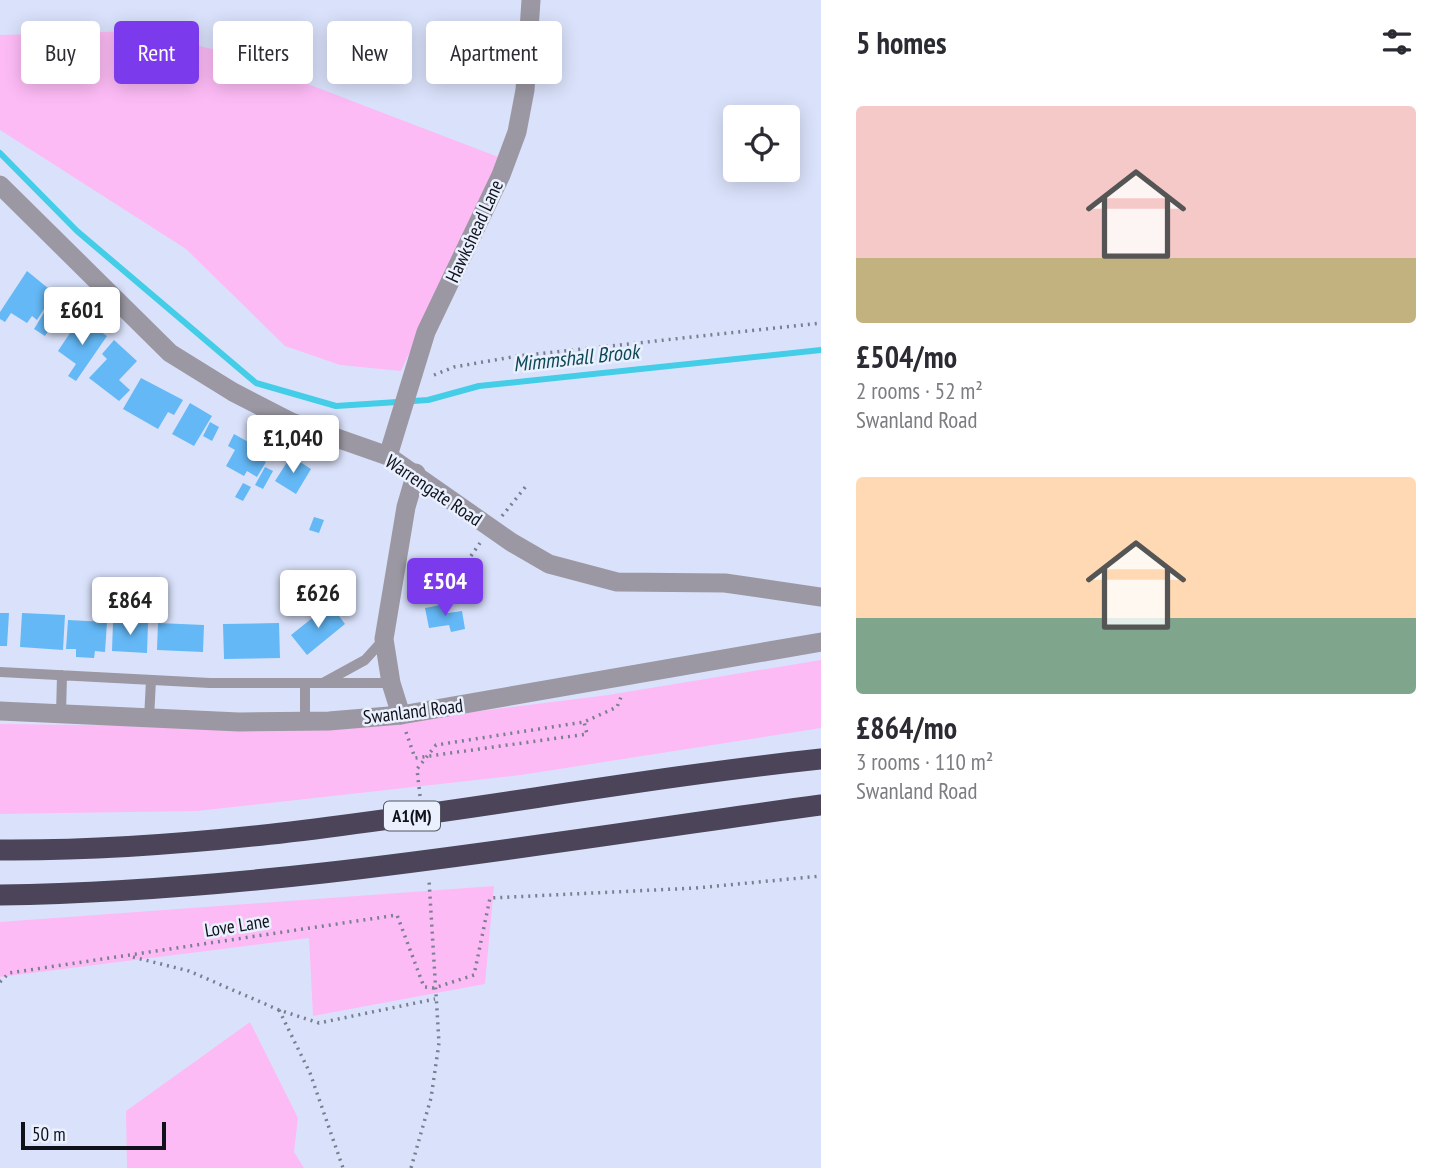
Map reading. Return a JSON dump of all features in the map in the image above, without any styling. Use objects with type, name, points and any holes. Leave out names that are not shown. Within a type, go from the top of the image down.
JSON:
[{"type":"highway","name":"A1(M)","points":[[0,850],[180,842],[338,827],[821,759]]},
{"type":"highway","name":"A1(M)","points":[[0,895],[199,886],[357,869],[821,805]]},
{"type":"street","name":"Hawkshead Lane","points":[[388,457],[426,332],[501,175],[517,132],[525,90],[531,0]]},
{"type":"street","name":"Warrengate Road","points":[[0,185],[170,353],[233,392],[291,422],[388,457],[416,473],[511,542],[549,564],[617,582],[724,583],[821,597]]},
{"type":"street","points":[[401,715],[391,683],[384,639],[406,507],[416,473]]},
{"type":"street","name":"Swanland Road","points":[[0,711],[149,719],[305,721],[401,715],[821,642]]},
{"type":"lane","points":[[320,684],[365,660],[384,639]]},
{"type":"lane","points":[[0,672],[305,685],[391,683]]},
{"type":"lane","points":[[61,714],[62,676]]},
{"type":"lane","points":[[149,719],[151,680]]},
{"type":"lane","points":[[305,685],[305,721]]},
{"type":"path","points":[[412,376],[423,379],[454,368],[518,356],[821,323]]},
{"type":"path","points":[[461,741],[584,722],[617,707],[631,675]]},
{"type":"path","points":[[401,715],[415,758],[587,734],[584,722]]},
{"type":"path","points":[[433,988],[474,975],[489,898],[696,888],[821,876]]},
{"type":"path","points":[[411,1168],[431,1098],[437,1057],[432,913]]},
{"type":"path","name":"Love Lane","points":[[0,982],[9,973],[131,957],[397,915],[424,987],[433,988]]},
{"type":"path","points":[[131,957],[189,971],[279,1010],[319,1023],[435,999]]},
{"type":"path","points":[[279,1010],[310,1073],[343,1168]]},
{"type":"shaded area","points":[[100,32],[114,32],[114,84],[199,84],[199,46],[213,49],[213,84],[307,84],[501,158],[401,371],[340,365],[285,346],[186,249],[0,130],[0,35],[21,34],[21,84],[100,84]]},
{"type":"shaded area","points":[[821,660],[821,728],[521,775],[197,811],[0,814],[0,724],[342,728],[608,695]]},
{"type":"shaded area","points":[[494,886],[485,984],[313,1016],[309,938],[0,977],[0,922]]},
{"type":"shaded area","points":[[250,1022],[298,1118],[294,1152],[304,1168],[127,1168],[126,1111]]},
{"type":"building","points":[[27,271],[54,293],[37,320],[32,316],[27,323],[11,313],[5,322],[0,319],[0,312]]},
{"type":"building","points":[[56,293],[73,304],[71,307],[77,311],[64,332],[52,325],[45,336],[34,329]]},
{"type":"building","points":[[78,321],[85,326],[88,323],[107,336],[76,381],[68,376],[76,364],[58,351]]},
{"type":"building","points":[[114,340],[137,361],[119,380],[130,390],[119,401],[89,378],[107,359],[102,354]]},
{"type":"building","points":[[141,378],[183,400],[174,415],[168,412],[158,429],[123,409]]},
{"type":"building","points":[[190,403],[212,416],[194,446],[172,434]]},
{"type":"building","points":[[210,422],[219,427],[212,441],[203,436]]},
{"type":"building","points":[[234,434],[263,450],[259,458],[266,462],[257,477],[247,471],[244,476],[226,466],[235,450],[228,446]]},
{"type":"building","points":[[291,456],[311,469],[296,494],[275,481]]},
{"type":"building","points":[[265,467],[273,471],[263,489],[255,485]]},
{"type":"building","points":[[243,483],[251,487],[243,501],[235,497]]},
{"type":"building","points":[[314,517],[324,520],[319,533],[309,530]]},
{"type":"building","points":[[443,580],[444,590],[423,590],[422,583]]},
{"type":"building","points":[[330,604],[345,624],[307,655],[291,635]]},
{"type":"building","points":[[446,604],[448,613],[462,611],[465,629],[451,632],[449,625],[429,628],[425,608]]},
{"type":"building","points":[[0,613],[9,613],[7,646],[0,646]]},
{"type":"building","points":[[22,613],[65,615],[63,650],[20,647]]},
{"type":"building","points":[[68,620],[107,622],[105,652],[95,651],[94,658],[76,657],[76,649],[66,649]]},
{"type":"building","points":[[113,622],[148,623],[147,653],[112,651]]},
{"type":"building","points":[[158,623],[204,625],[203,652],[157,650]]},
{"type":"building","points":[[279,623],[280,658],[224,659],[223,624]]},
{"type":"waterway","name":"Mimmshall Brook","points":[[0,153],[77,231],[256,383],[336,406],[428,400],[479,386],[821,350]]}]
